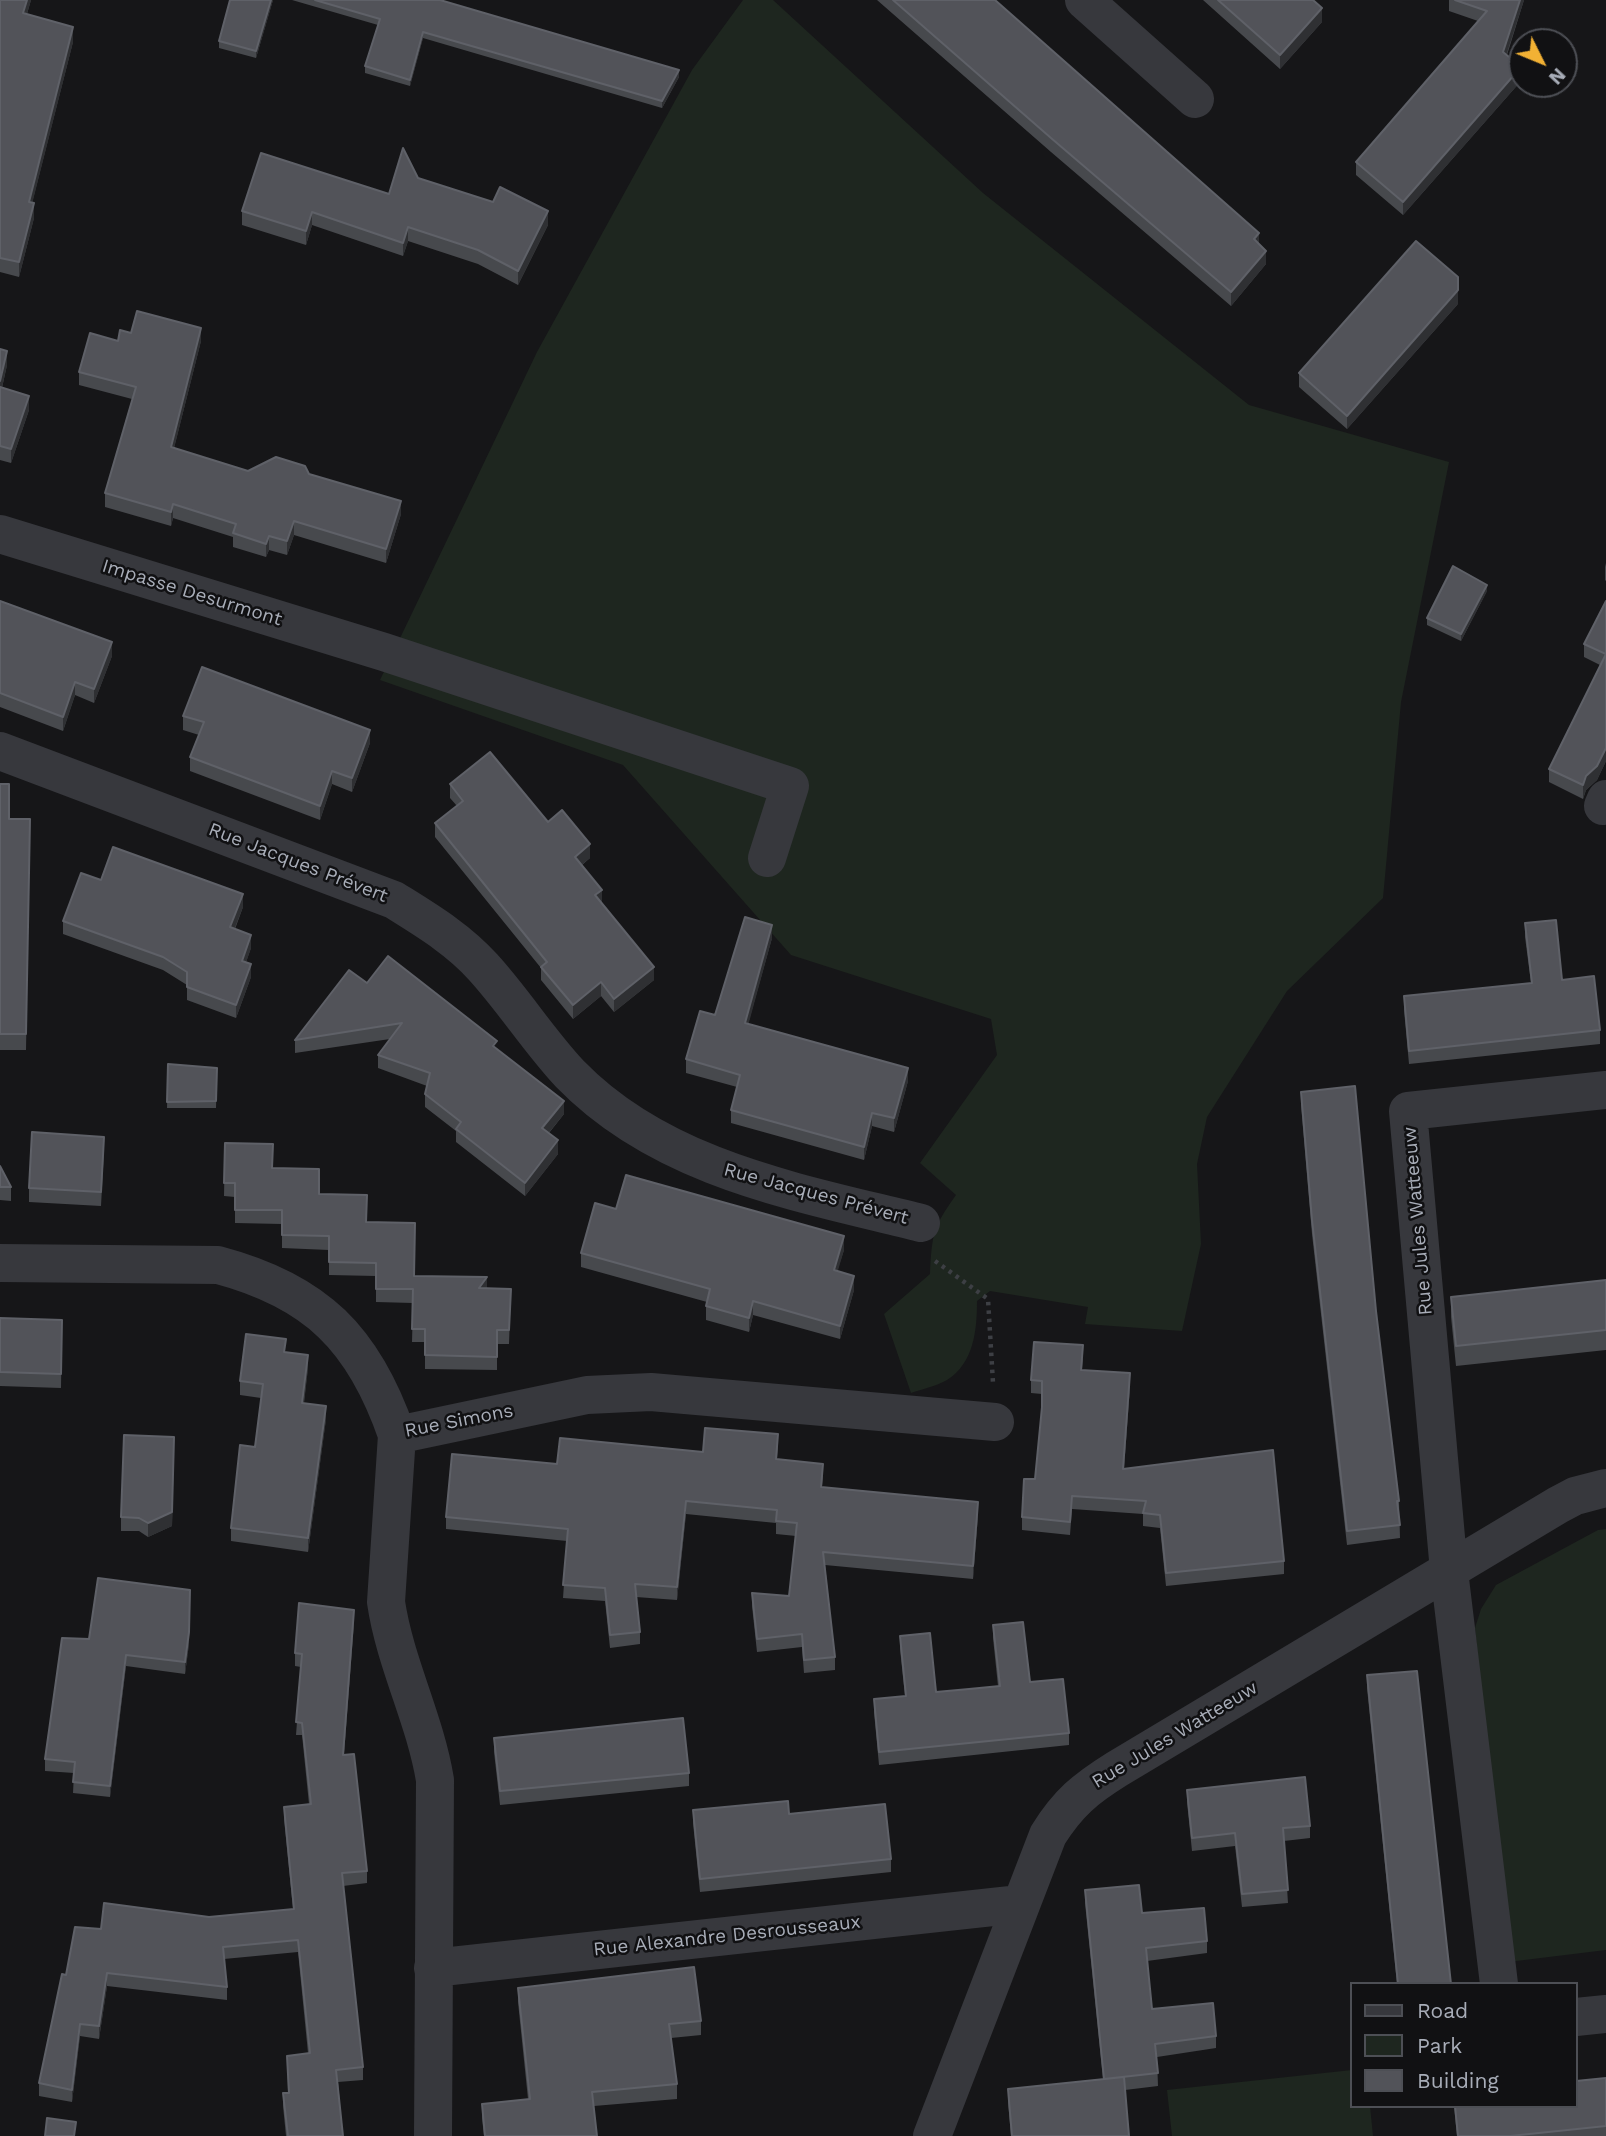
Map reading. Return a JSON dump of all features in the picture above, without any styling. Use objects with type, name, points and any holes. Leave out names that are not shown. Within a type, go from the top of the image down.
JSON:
[{"type":"street","points":[[1084,0],[1195,99]]},
{"type":"street","name":"Impasse Desurmont","points":[[0,534],[384,652],[790,786],[767,858]]},
{"type":"street","name":"Rue Jacques Prévert","points":[[0,751],[394,900],[440,929],[481,965],[570,1073],[612,1111],[662,1142],[726,1172],[920,1223]]},
{"type":"street","name":"Rue Jules Watteeuw","points":[[1499,1982],[1449,1571],[1408,1111],[1606,1090]]},
{"type":"street","name":"Rue Simons","points":[[0,1263],[218,1265],[270,1283],[302,1299],[341,1331],[386,1404],[397,1435],[587,1395],[618,1392],[651,1392],[995,1422]]},
{"type":"street","points":[[397,1435],[386,1602],[389,1623],[425,1734],[435,1780],[433,2136]]},
{"type":"street","name":"Rue Jules Watteeuw","points":[[932,2136],[1020,1904],[1048,1835],[1064,1810],[1089,1787],[1558,1505],[1575,1496],[1606,1488]]},
{"type":"street","name":"Rue Alexandre Desrousseaux","points":[[433,1968],[1020,1904]]},
{"type":"street","points":[[1578,2017],[1606,2014]]},
{"type":"path","points":[[920,1223],[926,1254],[988,1299],[995,1422]]},
{"type":"green space","points":[[743,0],[773,0],[983,193],[1249,405],[1449,462],[1401,702],[1383,898],[1287,991],[1207,1117],[1197,1164],[1201,1244],[1182,1331],[1085,1324],[1088,1307],[990,1291],[977,1301],[975,1334],[963,1365],[947,1380],[911,1393],[884,1314],[930,1274],[935,1232],[956,1195],[920,1163],[997,1055],[991,1019],[791,955],[623,765],[380,680],[537,352],[692,70]]},
{"type":"green space","points":[[1606,1529],[1606,1950],[1508,1962],[1475,1628],[1481,1609],[1496,1585],[1598,1530]]},
{"type":"green space","points":[[1350,2070],[1350,2108],[1370,2108],[1373,2136],[1172,2136],[1167,2090]]},
{"type":"building","points":[[0,0],[27,0],[23,13],[73,27],[29,202],[34,203],[19,262],[0,258]]},
{"type":"building","points":[[230,0],[271,0],[256,51],[219,41]]},
{"type":"building","points":[[315,0],[440,0],[679,70],[662,101],[423,32],[410,80],[365,66],[380,19]]},
{"type":"building","points":[[893,0],[995,0],[1259,233],[1254,239],[1266,251],[1231,292]]},
{"type":"building","points":[[1218,0],[1313,0],[1322,8],[1280,55]]},
{"type":"building","points":[[1455,0],[1520,0],[1511,28],[1508,28],[1503,52],[1508,56],[1508,82],[1403,202],[1356,162],[1487,11]]},
{"type":"building","points":[[403,148],[418,178],[493,202],[500,187],[548,211],[518,271],[478,250],[408,227],[403,243],[312,212],[306,231],[242,211],[261,153],[389,194]]},
{"type":"building","points":[[1416,241],[1458,277],[1458,290],[1347,416],[1299,373]]},
{"type":"building","points":[[137,311],[201,328],[171,447],[248,471],[276,457],[305,466],[309,474],[401,501],[386,549],[294,521],[287,541],[269,536],[266,544],[233,533],[236,524],[173,504],[171,512],[105,493],[136,387],[79,372],[90,333],[118,341],[120,330],[131,333]]},
{"type":"building","points":[[0,349],[7,351],[0,381]]},
{"type":"building","points":[[0,387],[29,396],[11,449],[0,446]]},
{"type":"building","points":[[1453,566],[1487,585],[1461,634],[1427,618]]},
{"type":"building","points":[[0,601],[112,642],[94,689],[75,682],[63,717],[0,693]]},
{"type":"building","points":[[1606,601],[1606,654],[1584,644]]},
{"type":"building","points":[[1606,654],[1606,748],[1597,766],[1586,776],[1583,785],[1549,769]]},
{"type":"building","points":[[202,667],[370,730],[352,778],[332,771],[320,806],[190,757],[204,722],[183,716]]},
{"type":"building","points":[[490,752],[548,822],[562,810],[590,844],[575,857],[602,890],[595,895],[654,967],[614,999],[601,982],[573,1005],[541,967],[547,962],[435,823],[463,801],[450,784]]},
{"type":"building","points":[[0,784],[9,784],[9,819],[30,819],[26,1034],[0,1034]]},
{"type":"building","points":[[113,847],[243,894],[230,927],[251,935],[242,961],[251,964],[236,1005],[187,987],[187,972],[163,957],[63,921],[81,873],[101,880]]},
{"type":"building","points":[[745,917],[772,925],[745,1023],[908,1068],[894,1118],[872,1113],[864,1147],[731,1110],[740,1075],[686,1059],[700,1011],[715,1015]]},
{"type":"building","points":[[1556,920],[1562,980],[1594,976],[1600,1030],[1409,1051],[1404,996],[1532,983],[1525,923]]},
{"type":"building","points":[[388,956],[497,1041],[493,1046],[564,1101],[542,1128],[558,1140],[525,1183],[456,1129],[461,1122],[425,1094],[430,1073],[378,1055],[402,1023],[295,1040],[349,970],[367,983]]},
{"type":"building","points":[[168,1064],[217,1068],[216,1101],[167,1102]]},
{"type":"building","points":[[1355,1086],[1400,1525],[1347,1531],[1312,1220],[1301,1092]]},
{"type":"building","points":[[32,1132],[104,1137],[101,1192],[29,1188]]},
{"type":"building","points":[[225,1143],[273,1144],[272,1168],[319,1169],[319,1194],[367,1195],[366,1222],[415,1223],[414,1276],[487,1277],[479,1288],[511,1289],[509,1330],[497,1330],[497,1357],[425,1355],[425,1329],[412,1329],[413,1289],[376,1289],[376,1263],[329,1262],[329,1236],[282,1235],[282,1210],[235,1210],[235,1183],[224,1183]]},
{"type":"building","points":[[0,1166],[11,1187],[0,1187]]},
{"type":"building","points":[[626,1175],[844,1236],[834,1270],[854,1276],[840,1326],[753,1301],[749,1318],[706,1306],[710,1289],[581,1253],[595,1203],[616,1209]]},
{"type":"building","points":[[1606,1280],[1606,1330],[1456,1346],[1451,1297]]},
{"type":"building","points":[[0,1318],[62,1320],[61,1374],[0,1372]]},
{"type":"building","points":[[246,1334],[286,1339],[284,1352],[308,1355],[302,1403],[326,1406],[308,1538],[231,1528],[240,1445],[255,1447],[263,1384],[240,1381]]},
{"type":"building","points":[[1034,1342],[1083,1345],[1081,1370],[1130,1373],[1123,1469],[1273,1450],[1284,1561],[1166,1573],[1160,1515],[1143,1513],[1146,1501],[1072,1496],[1070,1522],[1022,1517],[1024,1479],[1035,1479],[1042,1407],[1042,1381],[1031,1380]]},
{"type":"building","points":[[705,1428],[778,1434],[776,1459],[823,1464],[821,1487],[978,1502],[973,1566],[823,1552],[835,1657],[804,1660],[802,1634],[757,1639],[752,1593],[789,1596],[797,1523],[776,1521],[777,1510],[686,1501],[677,1587],[635,1584],[640,1632],[610,1635],[605,1588],[563,1585],[568,1529],[446,1517],[452,1454],[557,1464],[560,1438],[703,1452]]},
{"type":"building","points":[[124,1435],[174,1437],[172,1512],[148,1523],[139,1518],[121,1517]]},
{"type":"building","points":[[98,1578],[190,1590],[185,1662],[126,1655],[110,1786],[73,1782],[75,1762],[45,1759],[62,1638],[89,1639]]},
{"type":"building","points":[[299,1603],[354,1610],[343,1755],[354,1754],[367,1871],[342,1873],[363,2067],[336,2070],[343,2136],[288,2136],[283,2093],[289,2093],[287,2056],[310,2053],[298,1940],[223,1947],[227,1987],[107,1973],[99,2026],[80,2024],[72,2090],[39,2083],[75,1927],[101,1929],[104,1903],[209,1917],[294,1909],[284,1807],[311,1804],[302,1723],[296,1722],[302,1654],[295,1653]]},
{"type":"building","points":[[1023,1622],[1030,1682],[1063,1679],[1069,1733],[879,1752],[874,1699],[906,1696],[900,1636],[930,1633],[936,1692],[1000,1686],[993,1625]]},
{"type":"building","points":[[1417,1671],[1451,1982],[1398,1982],[1367,1675]]},
{"type":"building","points":[[683,1718],[689,1773],[500,1791],[494,1738]]},
{"type":"building","points":[[1305,1777],[1310,1826],[1283,1828],[1288,1890],[1242,1894],[1235,1833],[1192,1838],[1187,1790]]},
{"type":"building","points":[[788,1801],[789,1814],[885,1804],[891,1859],[700,1879],[693,1810]]},
{"type":"building","points":[[1139,1885],[1142,1913],[1204,1908],[1207,1941],[1146,1948],[1152,2009],[1213,2003],[1216,2036],[1155,2044],[1158,2073],[1104,2079],[1085,1890]]},
{"type":"building","points":[[694,1967],[701,2021],[669,2024],[677,2084],[592,2092],[597,2136],[485,2136],[482,2104],[530,2099],[518,1988]]},
{"type":"building","points":[[1124,2077],[1129,2136],[1012,2136],[1008,2089]]},
{"type":"building","points":[[1606,2078],[1606,2126],[1510,2136],[1458,2136],[1455,2108],[1578,2108],[1578,2081]]},
{"type":"building","points":[[47,2118],[76,2122],[74,2136],[45,2136]]}]
